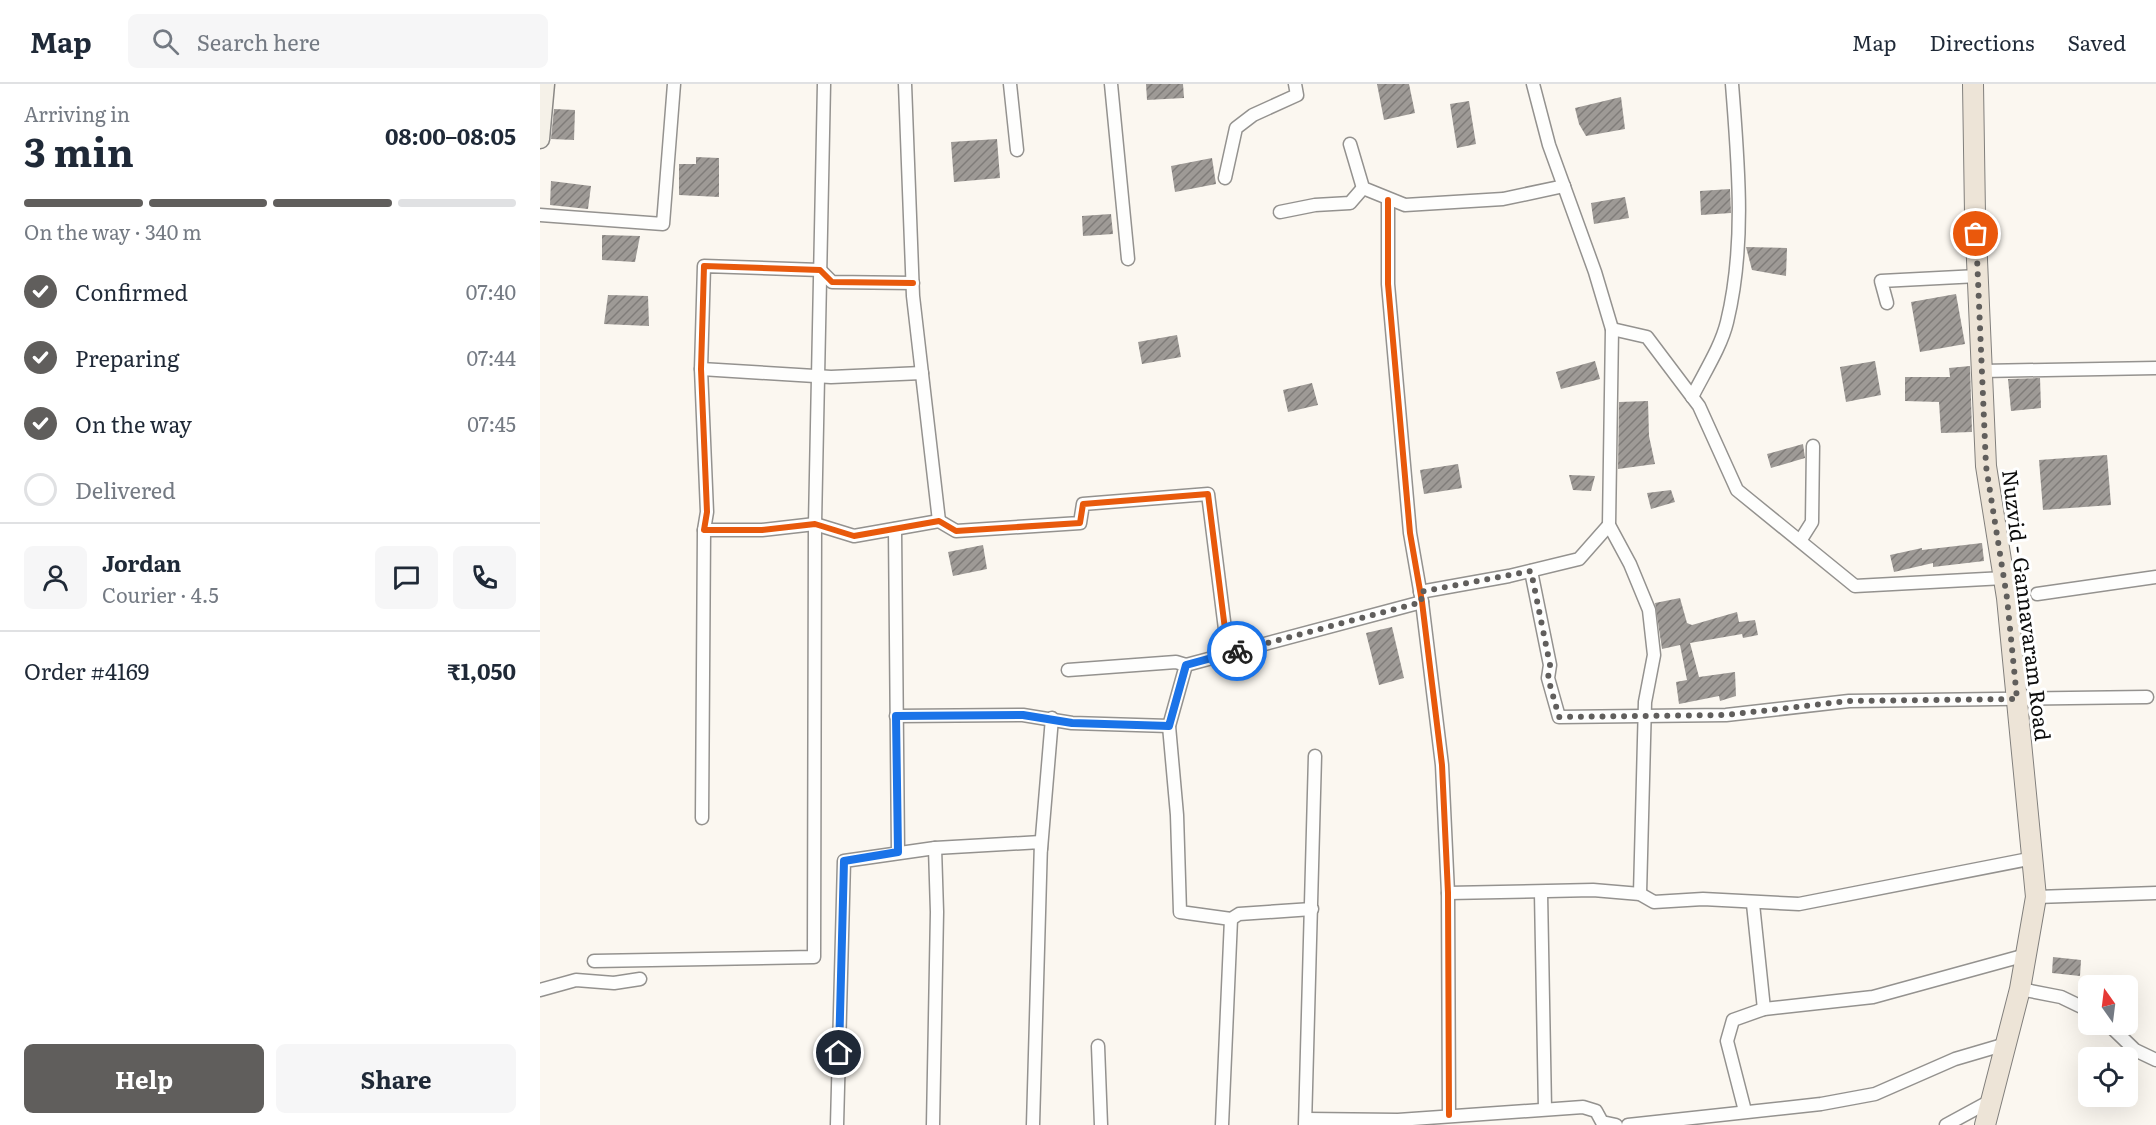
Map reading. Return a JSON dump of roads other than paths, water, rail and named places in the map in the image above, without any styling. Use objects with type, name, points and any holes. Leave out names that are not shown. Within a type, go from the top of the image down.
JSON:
[{"type":"main road","name":"Nuzvid - Gannavaram Road","points":[[1973,84],[1986,466],[2004,578],[2034,858],[2036,897],[2020,989],[1985,1125]]},
{"type":"street","points":[[540,139],[544,84]]},
{"type":"street","points":[[540,215],[663,224],[674,84]]},
{"type":"street","points":[[594,961],[814,957],[815,524],[824,84]]},
{"type":"street","points":[[905,84],[913,283],[939,521]]},
{"type":"street","points":[[1010,84],[1017,150]]},
{"type":"street","points":[[1111,84],[1128,259]]},
{"type":"street","points":[[1225,178],[1236,128],[1253,115],[1297,95],[1295,84]]},
{"type":"street","points":[[1533,84],[1612,329],[1609,525],[1630,564],[1649,610],[1654,656],[1644,715],[1640,894]]},
{"type":"street","points":[[1692,397],[1727,323],[1739,249],[1737,151],[1732,84]]},
{"type":"street","points":[[1350,144],[1363,188],[1405,205],[1503,199],[1564,186]]},
{"type":"street","points":[[1280,213],[1315,205],[1350,203],[1363,188]]},
{"type":"street","points":[[1388,200],[1388,284],[1410,533],[1421,597],[1442,765],[1448,893],[1449,1115]]},
{"type":"street","points":[[702,818],[706,466],[701,369],[704,266],[820,270],[832,282],[913,283]]},
{"type":"street","points":[[1887,303],[1881,281],[1978,276]]},
{"type":"street","points":[[1612,329],[1647,337],[1699,406],[1737,490],[1855,586],[2004,578]]},
{"type":"street","points":[[1982,371],[2156,368]]},
{"type":"street","points":[[701,369],[818,376],[922,373]]},
{"type":"street","points":[[1800,541],[1812,522],[1813,446]]},
{"type":"street","points":[[704,530],[762,530],[815,524],[854,536],[939,521],[956,531],[1080,523],[1083,504],[1208,494],[1227,653]]},
{"type":"street","points":[[1068,669],[1176,662],[1186,665],[1421,597],[1579,559],[1609,525]]},
{"type":"street","points":[[895,528],[898,852]]},
{"type":"street","points":[[1531,571],[1550,665],[1548,678],[1559,717],[1726,715],[1849,701],[2148,697]]},
{"type":"street","points":[[2037,594],[2156,577]]},
{"type":"street","points":[[1186,665],[1169,726],[1177,815],[1180,912],[1231,919],[1239,914],[1312,909]]},
{"type":"street","points":[[896,716],[1023,715],[1072,723],[1169,726]]},
{"type":"street","points":[[1040,882],[1044,801],[1052,718]]},
{"type":"street","points":[[1315,756],[1305,1122],[1398,1120],[1583,1107],[1596,1111],[1602,1122],[1616,1125]]},
{"type":"street","points":[[837,1125],[844,861],[935,848],[1041,842],[1033,1125]]},
{"type":"street","points":[[933,1125],[937,912],[935,848]]},
{"type":"street","points":[[1448,893],[1541,893],[1593,890],[1640,894],[1654,902],[1703,899],[1753,904],[1799,904],[2034,858]]},
{"type":"street","points":[[1541,893],[1545,1109]]},
{"type":"street","points":[[2036,897],[2156,893]]},
{"type":"street","points":[[1753,904],[1764,1009]]},
{"type":"street","points":[[1222,1125],[1231,919]]},
{"type":"street","points":[[1745,1111],[1727,1041],[1733,1020],[1764,1009],[1873,997],[2026,954]]},
{"type":"street","points":[[540,990],[576,980],[614,984],[640,979]]},
{"type":"street","points":[[2020,989],[2061,997],[2078,1005]]},
{"type":"street","points":[[2119,1035],[2135,1050],[2156,1060]]},
{"type":"street","points":[[1628,1125],[1821,1104],[1875,1094],[1955,1059],[2006,1044]]},
{"type":"street","points":[[1098,1046],[1101,1125]]},
{"type":"street","points":[[1946,1125],[1992,1100]]},
{"type":"street","points":[[1518,1111],[1519,1125]]}]
